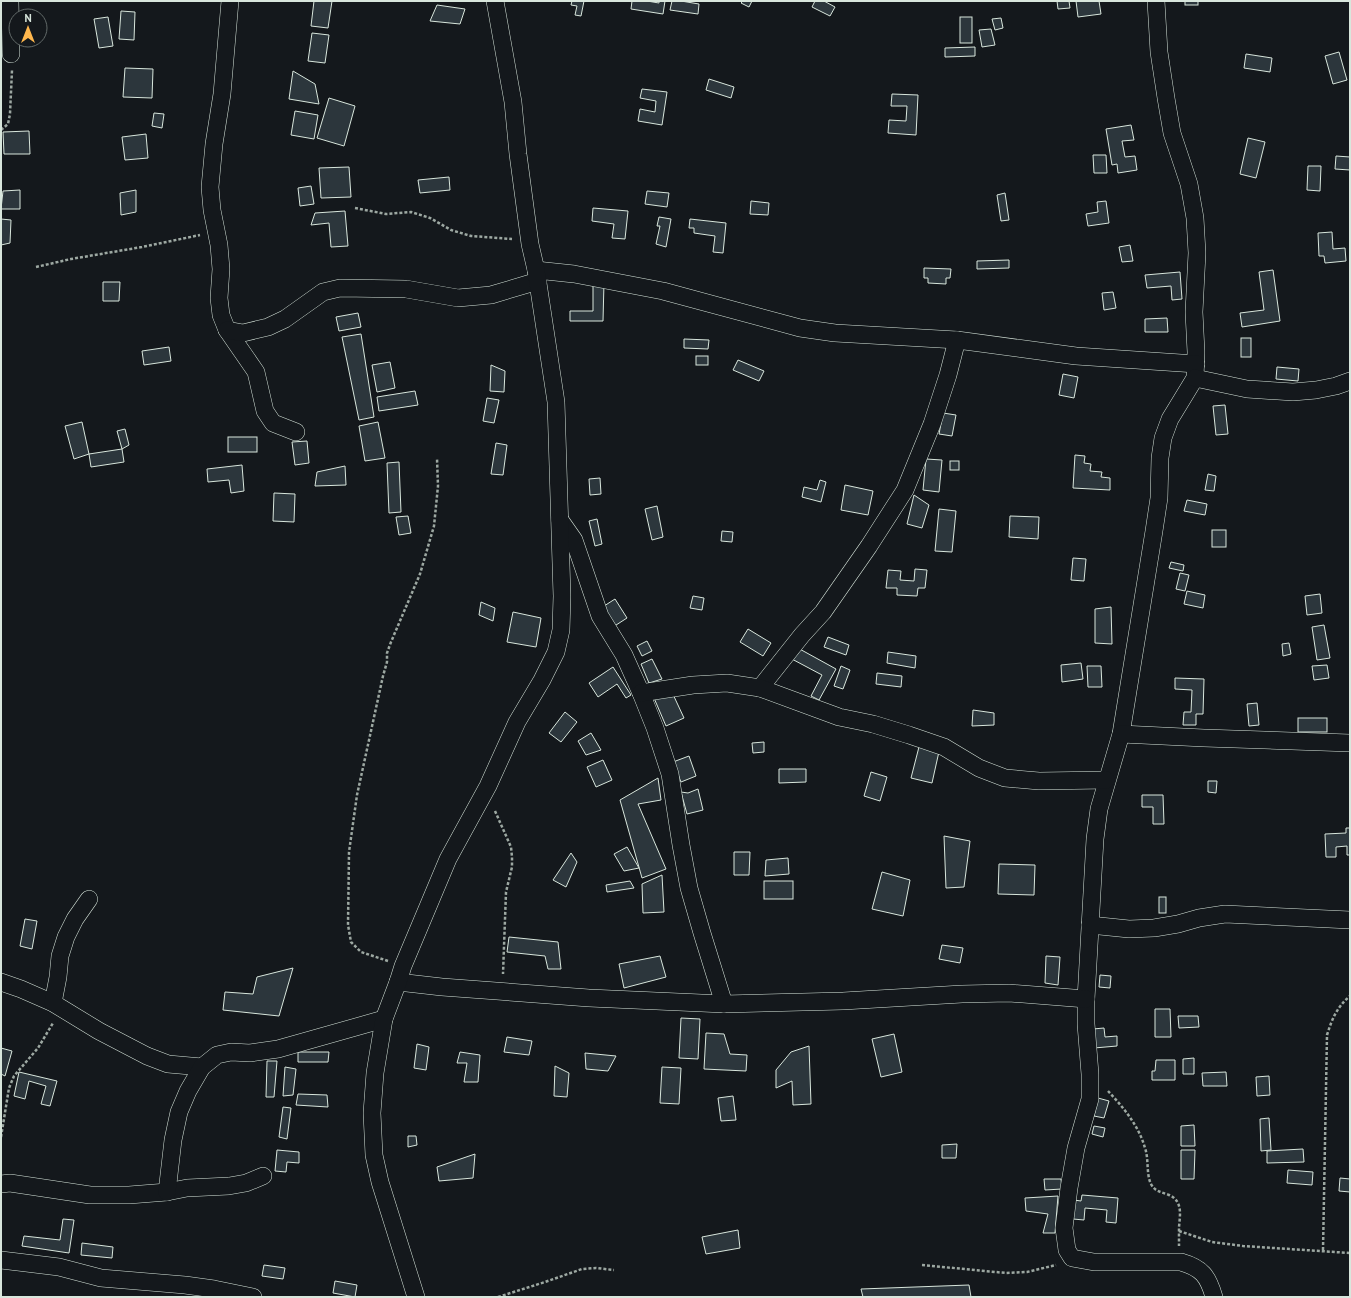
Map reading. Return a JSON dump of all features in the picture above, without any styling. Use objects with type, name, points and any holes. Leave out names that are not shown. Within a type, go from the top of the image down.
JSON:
[{"type":"street","points":[[10,1],[11,54]]},
{"type":"street","points":[[230,1],[222,94],[214,144],[210,187],[212,210],[219,245],[219,298],[221,315],[227,330],[256,372],[265,411],[273,423],[296,432]]},
{"type":"street","points":[[416,1297],[389,1212],[374,1155],[372,1113],[375,1073],[384,1019],[400,974],[448,859],[488,786],[517,722],[542,680],[556,652],[561,630],[562,596],[556,402],[537,275],[530,244],[518,154],[514,102],[495,1]]},
{"type":"street","points":[[1156,1],[1159,52],[1172,132],[1189,184],[1195,218],[1197,253],[1194,312],[1196,371],[1170,419],[1163,438],[1160,458],[1159,498],[1121,734],[1106,780],[1098,816],[1086,998],[1090,1099],[1076,1148],[1064,1228],[1067,1250],[1072,1258],[1094,1262],[1181,1262],[1192,1265],[1203,1272],[1210,1284],[1214,1297]]},
{"type":"street","points":[[227,330],[243,333],[268,327],[286,319],[323,292],[340,288],[406,289],[458,298],[491,295],[537,275],[574,274],[663,291],[800,328],[848,334],[957,340],[1196,371],[1247,389],[1293,392],[1316,390],[1336,386],[1350,381]]},
{"type":"street","points":[[760,688],[802,635],[823,612],[869,546],[905,490],[932,424],[948,375],[957,340]]},
{"type":"street","points":[[560,520],[574,540],[600,616],[624,655],[655,728],[670,774],[680,845],[689,888],[724,1004]]},
{"type":"street","points":[[641,693],[693,685],[728,683],[760,688],[839,717],[880,726],[944,747],[979,768],[1005,778],[1039,781],[1106,780]]},
{"type":"street","points":[[1121,734],[1350,743]]},
{"type":"street","points":[[53,1003],[60,956],[66,937],[75,919],[89,900]]},
{"type":"street","points":[[1090,925],[1129,929],[1154,928],[1225,914],[1350,920]]},
{"type":"street","points":[[400,974],[442,987],[589,998],[724,1004],[843,1001],[962,994],[1009,993],[1086,998]]},
{"type":"street","points":[[1,982],[53,1003],[72,1016],[161,1062],[202,1067]]},
{"type":"street","points":[[167,1192],[173,1140],[179,1112],[188,1091],[202,1067],[217,1055],[231,1052],[250,1053],[278,1049],[384,1019]]},
{"type":"street","points":[[1,1184],[10,1182],[90,1195],[129,1195],[167,1192],[187,1188],[229,1186],[246,1183],[263,1176]]},
{"type":"street","points":[[1,1260],[59,1267],[101,1278],[192,1286],[253,1297]]},
{"type":"path","points":[[1,130],[8,124],[10,114],[12,70],[11,54]]},
{"type":"path","points":[[355,208],[386,214],[411,212],[430,218],[451,230],[471,236],[507,238],[530,244]]},
{"type":"path","points":[[36,267],[216,231]]},
{"type":"path","points":[[400,974],[361,952],[351,942],[348,925],[349,852],[357,795],[387,662],[387,653],[420,574],[434,526],[438,486],[437,458]]},
{"type":"path","points":[[488,786],[495,812],[511,847],[512,867],[506,892],[505,904],[502,991]]},
{"type":"path","points":[[1323,1250],[1327,1035],[1331,1020],[1341,1003],[1350,996]]},
{"type":"path","points":[[1,1138],[9,1088],[14,1076],[38,1048],[53,1022],[57,1019],[72,1016]]},
{"type":"path","points":[[1090,1074],[1109,1092],[1127,1114],[1139,1134],[1145,1147],[1151,1184],[1155,1189],[1175,1198],[1180,1206],[1179,1253],[1181,1262]]},
{"type":"path","points":[[1179,1231],[1212,1242],[1350,1253]]},
{"type":"path","points":[[922,1265],[1006,1273],[1026,1272],[1052,1267],[1072,1258]]},
{"type":"path","points":[[498,1297],[582,1269],[596,1268],[614,1270]]},
{"type":"building","points":[[314,1],[332,1],[328,28],[311,26]]},
{"type":"building","points":[[572,1],[584,1],[581,16],[575,15],[577,6],[571,5]]},
{"type":"building","points":[[632,1],[659,3],[659,1],[665,1],[663,14],[631,9]]},
{"type":"building","points":[[672,1],[699,4],[698,14],[670,10]]},
{"type":"building","points":[[743,1],[752,1],[749,7],[741,3]]},
{"type":"building","points":[[815,1],[824,1],[835,7],[830,16],[812,7]]},
{"type":"building","points":[[1057,1],[1069,1],[1070,8],[1058,9]]},
{"type":"building","points":[[1076,1],[1099,1],[1101,14],[1078,17]]},
{"type":"building","points":[[1185,1],[1198,1],[1198,5],[1185,5]]},
{"type":"building","points":[[437,5],[465,9],[460,24],[430,21]]},
{"type":"building","points":[[121,11],[135,12],[134,40],[119,39]]},
{"type":"building","points":[[108,17],[113,46],[99,48],[94,19]]},
{"type":"building","points":[[960,17],[972,17],[972,43],[960,43]]},
{"type":"building","points":[[1001,18],[1003,28],[995,30],[992,19]]},
{"type":"building","points":[[991,29],[995,45],[982,47],[979,30]]},
{"type":"building","points":[[312,33],[329,35],[325,63],[308,61]]},
{"type":"building","points":[[975,47],[975,56],[945,57],[945,48]]},
{"type":"building","points":[[1339,52],[1347,80],[1333,84],[1325,56]]},
{"type":"building","points":[[1246,54],[1272,58],[1270,72],[1244,68]]},
{"type":"building","points":[[125,68],[153,69],[152,98],[123,97]]},
{"type":"building","points":[[293,71],[315,84],[319,104],[289,99]]},
{"type":"building","points":[[709,79],[734,87],[731,98],[706,90]]},
{"type":"building","points":[[642,89],[667,92],[662,125],[638,121],[640,109],[655,112],[656,101],[640,98]]},
{"type":"building","points":[[892,94],[918,95],[916,135],[888,133],[889,120],[906,121],[907,106],[891,106]]},
{"type":"building","points":[[329,98],[355,106],[344,146],[317,138]]},
{"type":"building","points":[[295,111],[318,115],[314,139],[291,135]]},
{"type":"building","points":[[154,113],[164,114],[162,128],[152,126]]},
{"type":"building","points":[[1131,125],[1134,140],[1122,141],[1125,157],[1135,156],[1137,170],[1118,173],[1117,164],[1112,165],[1106,129]]},
{"type":"building","points":[[29,131],[30,154],[4,154],[3,132]]},
{"type":"building","points":[[146,134],[148,158],[125,160],[122,137]]},
{"type":"building","points":[[1248,138],[1265,142],[1256,178],[1240,174]]},
{"type":"building","points":[[1093,155],[1106,155],[1107,173],[1094,173]]},
{"type":"building","points":[[1336,156],[1350,157],[1350,170],[1335,169]]},
{"type":"building","points":[[1308,166],[1321,166],[1320,191],[1307,190]]},
{"type":"building","points":[[349,167],[351,197],[321,198],[319,168]]},
{"type":"building","points":[[449,177],[450,190],[420,193],[418,180]]},
{"type":"building","points":[[311,186],[314,204],[300,206],[298,188]]},
{"type":"building","points":[[20,190],[20,209],[1,209],[3,191]]},
{"type":"building","points":[[136,190],[136,212],[121,215],[120,193]]},
{"type":"building","points":[[647,191],[669,193],[667,207],[645,204]]},
{"type":"building","points":[[1005,193],[1009,220],[1001,221],[997,195]]},
{"type":"building","points":[[751,201],[769,203],[768,215],[750,214]]},
{"type":"building","points":[[1106,201],[1109,223],[1088,226],[1086,214],[1098,212],[1097,202]]},
{"type":"building","points":[[593,208],[628,211],[625,239],[612,238],[614,224],[592,221]]},
{"type":"building","points":[[345,211],[348,246],[331,247],[329,223],[311,225],[315,213]]},
{"type":"building","points":[[659,217],[671,219],[666,247],[656,244],[660,226],[657,226]]},
{"type":"building","points":[[1,219],[11,220],[10,243],[1,245]]},
{"type":"building","points":[[690,219],[726,223],[723,253],[713,252],[715,236],[694,233],[694,228],[689,228]]},
{"type":"building","points":[[1332,232],[1333,249],[1345,248],[1346,261],[1325,263],[1324,256],[1319,256],[1318,233]]},
{"type":"building","points":[[1130,245],[1133,261],[1122,262],[1119,247]]},
{"type":"building","points":[[1009,260],[1009,268],[977,269],[977,261]]},
{"type":"building","points":[[924,268],[951,269],[950,278],[946,278],[946,284],[928,283],[928,278],[924,278]]},
{"type":"building","points":[[1273,270],[1280,321],[1242,327],[1240,313],[1264,310],[1259,272]]},
{"type":"building","points":[[1180,272],[1182,299],[1172,300],[1171,286],[1147,288],[1145,275]]},
{"type":"building","points":[[103,282],[120,282],[119,301],[103,301]]},
{"type":"building","points":[[604,282],[603,321],[570,321],[570,311],[593,311],[593,284]]},
{"type":"building","points":[[1113,292],[1116,308],[1104,310],[1102,293]]},
{"type":"building","points":[[358,313],[361,327],[339,331],[336,317]]},
{"type":"building","points":[[1167,318],[1168,332],[1145,332],[1145,319]]},
{"type":"building","points":[[361,334],[374,417],[359,420],[342,337]]},
{"type":"building","points":[[1241,338],[1251,338],[1251,357],[1241,357]]},
{"type":"building","points":[[684,339],[709,340],[708,349],[684,348]]},
{"type":"building","points":[[169,347],[171,361],[144,365],[142,351]]},
{"type":"building","points":[[696,356],[708,356],[708,365],[696,365]]},
{"type":"building","points":[[738,360],[764,371],[759,381],[733,370]]},
{"type":"building","points":[[390,362],[395,388],[377,392],[372,365]]},
{"type":"building","points":[[491,365],[505,371],[504,392],[490,391]]},
{"type":"building","points":[[1277,367],[1299,369],[1298,381],[1276,379]]},
{"type":"building","points":[[1063,374],[1078,377],[1074,398],[1059,395]]},
{"type":"building","points":[[415,391],[418,405],[379,411],[377,397]]},
{"type":"building","points":[[487,398],[499,400],[494,423],[483,421]]},
{"type":"building","points":[[1225,405],[1228,434],[1216,435],[1213,406]]},
{"type":"building","points":[[943,413],[956,415],[952,436],[939,434]]},
{"type":"building","points":[[82,422],[89,454],[74,459],[65,426]]},
{"type":"building","points":[[378,422],[385,458],[365,461],[359,426]]},
{"type":"building","points":[[125,429],[129,445],[122,449],[117,431]]},
{"type":"building","points":[[228,437],[257,437],[257,452],[228,452]]},
{"type":"building","points":[[307,441],[309,463],[295,465],[292,442]]},
{"type":"building","points":[[496,443],[507,445],[503,475],[491,474]]},
{"type":"building","points":[[122,449],[124,462],[91,467],[89,454]]},
{"type":"building","points":[[1075,455],[1085,456],[1084,463],[1091,464],[1090,471],[1102,472],[1101,477],[1110,478],[1110,490],[1073,488]]},
{"type":"building","points":[[926,459],[942,460],[939,492],[923,490]]},
{"type":"building","points":[[950,461],[959,461],[959,470],[950,470]]},
{"type":"building","points":[[399,462],[401,512],[389,513],[387,463]]},
{"type":"building","points":[[242,465],[244,491],[231,493],[229,480],[208,482],[207,469]]},
{"type":"building","points":[[345,466],[346,485],[315,486],[317,472]]},
{"type":"building","points":[[1208,474],[1216,476],[1214,491],[1205,490]]},
{"type":"building","points":[[600,478],[601,494],[590,495],[589,479]]},
{"type":"building","points":[[820,480],[826,482],[821,502],[802,497],[804,487],[817,490]]},
{"type":"building","points":[[845,485],[873,491],[868,515],[841,510]]},
{"type":"building","points":[[274,493],[295,494],[294,522],[273,521]]},
{"type":"building","points":[[914,495],[929,505],[922,528],[907,524]]},
{"type":"building","points":[[1187,500],[1207,504],[1205,515],[1184,511]]},
{"type":"building","points":[[657,506],[663,537],[652,540],[645,509]]},
{"type":"building","points":[[939,509],[956,511],[952,552],[935,551]]},
{"type":"building","points":[[408,516],[411,533],[399,535],[396,517]]},
{"type":"building","points":[[1010,516],[1039,517],[1038,539],[1009,537]]},
{"type":"building","points":[[597,519],[602,544],[595,546],[589,521]]},
{"type":"building","points":[[1212,530],[1226,530],[1226,547],[1212,547]]},
{"type":"building","points":[[722,531],[733,532],[732,542],[721,541]]},
{"type":"building","points":[[1073,558],[1086,559],[1084,581],[1071,580]]},
{"type":"building","points":[[1171,562],[1184,565],[1183,571],[1169,568]]},
{"type":"building","points":[[915,569],[927,570],[925,588],[918,588],[917,596],[897,595],[897,588],[886,588],[888,570],[901,571],[900,580],[914,581]]},
{"type":"building","points":[[1180,573],[1189,575],[1185,591],[1176,589]]},
{"type":"building","points":[[1187,591],[1205,595],[1203,608],[1184,604]]},
{"type":"building","points":[[1320,594],[1322,613],[1307,615],[1305,596]]},
{"type":"building","points":[[693,596],[704,598],[702,610],[690,608]]},
{"type":"building","points":[[615,599],[627,618],[613,627],[601,608]]},
{"type":"building","points":[[481,602],[495,608],[493,621],[479,615]]},
{"type":"building","points":[[1111,607],[1112,644],[1095,643],[1095,609]]},
{"type":"building","points":[[513,612],[541,618],[536,647],[507,642]]},
{"type":"building","points":[[1324,625],[1330,658],[1317,660],[1312,627]]},
{"type":"building","points":[[748,629],[771,643],[763,656],[740,642]]},
{"type":"building","points":[[828,637],[849,645],[846,655],[824,647]]},
{"type":"building","points":[[647,641],[652,651],[642,656],[637,646]]},
{"type":"building","points":[[1289,643],[1291,654],[1283,656],[1282,644]]},
{"type":"building","points":[[796,647],[836,669],[819,700],[811,696],[822,675],[790,658]]},
{"type":"building","points":[[888,652],[916,656],[915,668],[887,663]]},
{"type":"building","points":[[652,659],[662,679],[649,683],[641,664]]},
{"type":"building","points":[[1081,663],[1083,679],[1062,682],[1061,665]]},
{"type":"building","points":[[1327,665],[1329,678],[1314,680],[1312,666]]},
{"type":"building","points":[[841,666],[850,670],[843,689],[834,686]]},
{"type":"building","points":[[1087,666],[1101,666],[1102,687],[1088,687]]},
{"type":"building","points":[[613,667],[631,695],[626,698],[617,684],[598,697],[589,683]]},
{"type":"building","points":[[877,673],[902,676],[901,687],[876,684]]},
{"type":"building","points":[[1175,678],[1204,679],[1203,714],[1196,714],[1196,725],[1183,725],[1184,712],[1191,712],[1192,690],[1175,689]]},
{"type":"building","points":[[671,690],[684,718],[666,726],[654,698]]},
{"type":"building","points":[[1257,703],[1259,725],[1249,726],[1247,704]]},
{"type":"building","points":[[973,710],[994,713],[994,725],[972,726]]},
{"type":"building","points":[[565,712],[577,722],[561,742],[549,733]]},
{"type":"building","points":[[1298,718],[1327,718],[1327,732],[1298,732]]},
{"type":"building","points":[[591,733],[601,750],[586,755],[578,741]]},
{"type":"building","points":[[764,742],[764,752],[753,753],[752,743]]},
{"type":"building","points":[[920,743],[940,747],[932,783],[911,778]]},
{"type":"building","points":[[689,756],[696,776],[681,782],[673,762]]},
{"type":"building","points":[[603,760],[612,780],[596,787],[587,767]]},
{"type":"building","points":[[779,769],[806,769],[806,782],[779,783]]},
{"type":"building","points":[[871,772],[887,777],[880,801],[864,796]]},
{"type":"building","points":[[658,778],[661,800],[638,804],[666,869],[642,878],[620,800]]},
{"type":"building","points":[[1208,781],[1217,781],[1216,793],[1208,792]]},
{"type":"building","points":[[698,789],[703,810],[687,814],[681,792],[688,793]]},
{"type":"building","points":[[1142,795],[1163,795],[1164,824],[1153,824],[1153,807],[1142,807]]},
{"type":"building","points":[[1346,828],[1350,828],[1350,855],[1347,855],[1347,846],[1336,847],[1336,857],[1326,857],[1325,834],[1346,833]]},
{"type":"building","points":[[944,836],[970,841],[964,887],[946,888]]},
{"type":"building","points":[[627,847],[639,868],[624,871],[614,854]]},
{"type":"building","points":[[734,852],[750,852],[749,875],[734,875]]},
{"type":"building","points":[[571,853],[577,862],[566,887],[553,880]]},
{"type":"building","points":[[788,858],[789,874],[765,876],[766,860]]},
{"type":"building","points":[[999,864],[1035,865],[1034,895],[998,894]]},
{"type":"building","points":[[882,872],[910,880],[903,916],[872,909]]},
{"type":"building","points":[[662,875],[664,912],[643,913],[642,884]]},
{"type":"building","points":[[630,881],[634,888],[607,892],[606,885]]},
{"type":"building","points":[[764,881],[793,881],[793,899],[764,899]]},
{"type":"building","points":[[1159,897],[1166,897],[1166,913],[1159,913]]},
{"type":"building","points":[[25,919],[37,921],[32,949],[20,946]]},
{"type":"building","points":[[509,937],[558,942],[561,969],[548,969],[545,956],[507,952]]},
{"type":"building","points":[[942,945],[963,948],[960,963],[939,959]]},
{"type":"building","points":[[660,956],[666,977],[624,988],[619,964]]},
{"type":"building","points":[[1046,956],[1060,957],[1058,985],[1045,983]]},
{"type":"building","points":[[293,968],[279,1016],[223,1010],[225,992],[253,994],[257,977]]},
{"type":"building","points":[[1100,975],[1111,976],[1110,988],[1099,987]]},
{"type":"building","points":[[1155,1009],[1170,1009],[1171,1037],[1155,1037]]},
{"type":"building","points":[[1178,1016],[1198,1016],[1199,1027],[1179,1028]]},
{"type":"building","points":[[681,1018],[700,1019],[698,1059],[679,1058]]},
{"type":"building","points":[[1104,1028],[1105,1037],[1117,1036],[1117,1046],[1094,1048],[1093,1029]]},
{"type":"building","points":[[706,1033],[724,1034],[730,1054],[747,1055],[746,1071],[704,1069]]},
{"type":"building","points":[[894,1034],[902,1072],[881,1077],[872,1039]]},
{"type":"building","points":[[507,1037],[532,1041],[529,1055],[504,1052]]},
{"type":"building","points":[[417,1044],[429,1047],[426,1070],[414,1068]]},
{"type":"building","points":[[809,1046],[811,1104],[793,1105],[792,1081],[776,1088],[776,1070],[791,1052]]},
{"type":"building","points":[[1,1048],[12,1051],[5,1076],[1,1074]]},
{"type":"building","points":[[298,1052],[329,1052],[328,1062],[298,1062]]},
{"type":"building","points":[[460,1052],[480,1055],[478,1082],[464,1082],[467,1063],[457,1063]]},
{"type":"building","points":[[585,1053],[616,1056],[608,1071],[586,1069]]},
{"type":"building","points":[[1194,1058],[1194,1074],[1183,1074],[1183,1059]]},
{"type":"building","points":[[1156,1060],[1175,1060],[1175,1080],[1152,1080],[1152,1071],[1155,1071]]},
{"type":"building","points":[[267,1061],[277,1061],[274,1097],[266,1097]]},
{"type":"building","points":[[555,1066],[569,1073],[567,1097],[554,1096]]},
{"type":"building","points":[[285,1067],[296,1069],[293,1095],[283,1096]]},
{"type":"building","points":[[662,1067],[681,1068],[679,1104],[660,1103]]},
{"type":"building","points":[[19,1072],[57,1081],[50,1106],[41,1104],[46,1086],[29,1081],[25,1099],[14,1096]]},
{"type":"building","points":[[1226,1072],[1227,1086],[1203,1086],[1202,1073]]},
{"type":"building","points":[[1269,1076],[1270,1095],[1257,1096],[1256,1077]]},
{"type":"building","points":[[298,1094],[327,1095],[328,1107],[296,1105]]},
{"type":"building","points":[[733,1096],[736,1120],[721,1121],[718,1098]]},
{"type":"building","points":[[1098,1098],[1109,1101],[1104,1118],[1094,1116]]},
{"type":"building","points":[[283,1107],[291,1108],[287,1139],[279,1137]]},
{"type":"building","points":[[1269,1118],[1271,1150],[1261,1151],[1260,1119]]},
{"type":"building","points":[[1194,1125],[1195,1146],[1181,1146],[1181,1126]]},
{"type":"building","points":[[1094,1126],[1105,1128],[1103,1137],[1092,1134]]},
{"type":"building","points":[[408,1136],[416,1136],[417,1145],[408,1147]]},
{"type":"building","points":[[957,1144],[956,1158],[942,1158],[942,1145]]},
{"type":"building","points":[[1303,1149],[1304,1162],[1267,1163],[1267,1151]]},
{"type":"building","points":[[277,1150],[299,1152],[299,1163],[287,1162],[286,1172],[275,1171]]},
{"type":"building","points":[[1181,1150],[1195,1150],[1194,1179],[1181,1179]]},
{"type":"building","points":[[475,1154],[473,1178],[439,1181],[437,1167]]},
{"type":"building","points":[[1288,1170],[1313,1172],[1312,1185],[1287,1183]]},
{"type":"building","points":[[1340,1178],[1350,1179],[1350,1192],[1339,1191]]},
{"type":"building","points":[[1044,1179],[1061,1179],[1062,1189],[1045,1190]]},
{"type":"building","points":[[1082,1195],[1118,1198],[1116,1223],[1106,1222],[1107,1210],[1085,1208],[1084,1220],[1073,1219],[1074,1200],[1081,1201]]},
{"type":"building","points":[[1058,1196],[1055,1233],[1043,1233],[1048,1214],[1026,1211],[1025,1198]]},
{"type":"building","points":[[63,1219],[74,1220],[69,1253],[22,1246],[24,1236],[60,1240]]},
{"type":"building","points":[[738,1230],[740,1248],[706,1254],[702,1237]]},
{"type":"building","points":[[82,1243],[113,1247],[112,1258],[81,1255]]},
{"type":"building","points":[[264,1265],[285,1268],[283,1279],[262,1276]]},
{"type":"building","points":[[335,1281],[357,1285],[355,1297],[333,1293]]},
{"type":"building","points":[[969,1285],[971,1297],[863,1297],[861,1289]]}]
